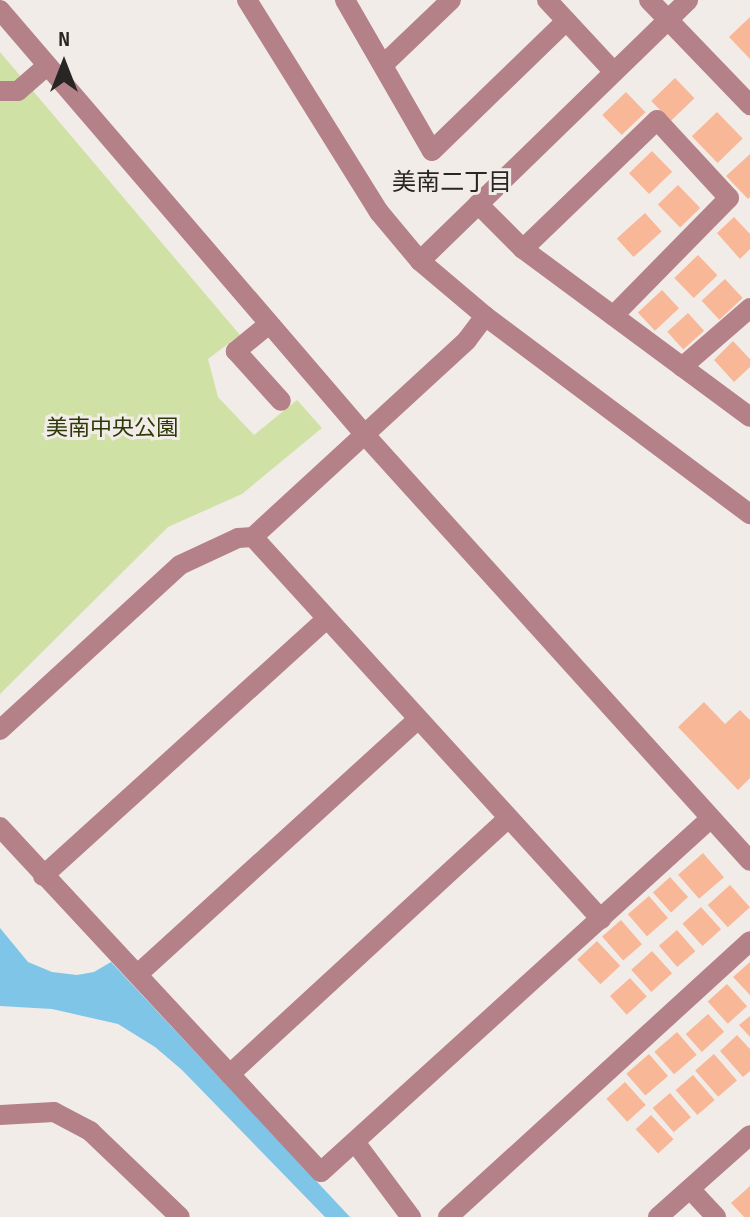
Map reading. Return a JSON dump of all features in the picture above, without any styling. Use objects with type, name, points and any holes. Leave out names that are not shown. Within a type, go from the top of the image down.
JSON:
[{"type":"street","points":[[247,0],[379,212],[420,261],[485,316],[750,514]]},
{"type":"street","points":[[345,0],[432,151],[566,21]]},
{"type":"street","points":[[383,65],[451,0]]},
{"type":"street","points":[[547,0],[613,71]]},
{"type":"street","points":[[649,0],[750,105]]},
{"type":"street","points":[[420,261],[688,0]]},
{"type":"street","points":[[0,10],[365,435],[750,861]]},
{"type":"street","points":[[0,91],[18,91],[47,66]]},
{"type":"street","points":[[523,249],[657,120],[729,198],[613,316]]},
{"type":"street","points":[[478,204],[523,249],[750,417]]},
{"type":"street","points":[[682,367],[750,308]]},
{"type":"street","points":[[0,730],[180,565],[238,538],[253,537],[467,340],[485,316]]},
{"type":"street","points":[[269,324],[236,351],[281,401]]},
{"type":"street","points":[[253,537],[601,919]]},
{"type":"street","points":[[43,876],[326,619]]},
{"type":"street","points":[[138,974],[418,719]]},
{"type":"street","points":[[230,1074],[508,818]]},
{"type":"street","points":[[0,827],[321,1172],[710,819]]},
{"type":"street","points":[[448,1217],[750,941]]},
{"type":"street","points":[[0,1115],[54,1112],[90,1131],[180,1217]]},
{"type":"street","points":[[658,1217],[750,1135]]},
{"type":"street","points":[[355,1142],[411,1217]]},
{"type":"street","points":[[691,1190],[716,1217]]},
{"type":"green space","name":"美南中央公園","points":[[0,52],[240,335],[208,359],[218,397],[254,435],[297,400],[322,428],[242,494],[168,527],[0,694]]},
{"type":"water","points":[[0,928],[28,962],[52,972],[77,975],[94,972],[111,962],[350,1217],[325,1217],[182,1070],[155,1047],[118,1024],[52,1009],[0,1006]]},
{"type":"building","points":[[750,17],[750,59],[729,37]]},
{"type":"building","points":[[675,78],[694,98],[671,121],[651,101]]},
{"type":"building","points":[[626,92],[645,112],[622,135],[602,115]]},
{"type":"building","points":[[717,112],[743,139],[718,163],[692,136]]},
{"type":"building","points":[[652,151],[672,172],[649,194],[629,173]]},
{"type":"building","points":[[750,154],[750,197],[748,199],[726,176]]},
{"type":"building","points":[[678,185],[700,208],[680,227],[658,204]]},
{"type":"building","points":[[645,213],[662,232],[633,257],[617,238]]},
{"type":"building","points":[[734,217],[750,234],[750,249],[740,259],[717,233]]},
{"type":"building","points":[[698,255],[717,275],[694,298],[674,278]]},
{"type":"building","points":[[725,279],[743,298],[719,320],[702,301]]},
{"type":"building","points":[[662,290],[679,308],[655,331],[638,313]]},
{"type":"building","points":[[688,313],[704,331],[683,350],[667,332]]},
{"type":"building","points":[[733,341],[750,359],[750,367],[734,382],[714,360]]},
{"type":"building","points":[[704,702],[725,724],[740,710],[750,720],[750,778],[738,790],[678,727]]},
{"type":"building","points":[[703,853],[724,877],[699,899],[678,875]]},
{"type":"building","points":[[670,877],[688,897],[671,912],[653,892]]},
{"type":"building","points":[[730,885],[750,907],[728,927],[708,905]]},
{"type":"building","points":[[649,896],[668,918],[647,936],[628,914]]},
{"type":"building","points":[[701,907],[721,929],[702,946],[682,924]]},
{"type":"building","points":[[621,920],[642,944],[623,961],[602,936]]},
{"type":"building","points":[[677,930],[695,951],[677,967],[659,946]]},
{"type":"building","points":[[597,941],[620,966],[600,984],[577,959]]},
{"type":"building","points":[[652,951],[672,973],[651,992],[631,970]]},
{"type":"building","points":[[750,962],[750,995],[733,977]]},
{"type":"building","points":[[630,978],[647,997],[627,1015],[610,996]]},
{"type":"building","points":[[727,984],[747,1006],[728,1024],[708,1001]]},
{"type":"building","points":[[708,1014],[724,1032],[702,1052],[686,1034]]},
{"type":"building","points":[[750,1016],[750,1037],[739,1025]]},
{"type":"building","points":[[677,1032],[697,1055],[674,1074],[654,1052]]},
{"type":"building","points":[[737,1035],[750,1049],[750,1071],[743,1077],[720,1051]]},
{"type":"building","points":[[649,1054],[668,1076],[645,1096],[626,1074]]},
{"type":"building","points":[[714,1054],[737,1080],[718,1097],[695,1070]]},
{"type":"building","points":[[693,1075],[715,1100],[697,1115],[676,1090]]},
{"type":"building","points":[[625,1082],[646,1105],[627,1122],[606,1099]]},
{"type":"building","points":[[670,1093],[691,1117],[674,1132],[653,1108]]},
{"type":"building","points":[[651,1115],[674,1139],[658,1153],[636,1129]]},
{"type":"building","points":[[750,1186],[750,1217],[744,1217],[731,1203]]},
{"type":"district","name":"美南二丁目","points":[[452,183]]}]
